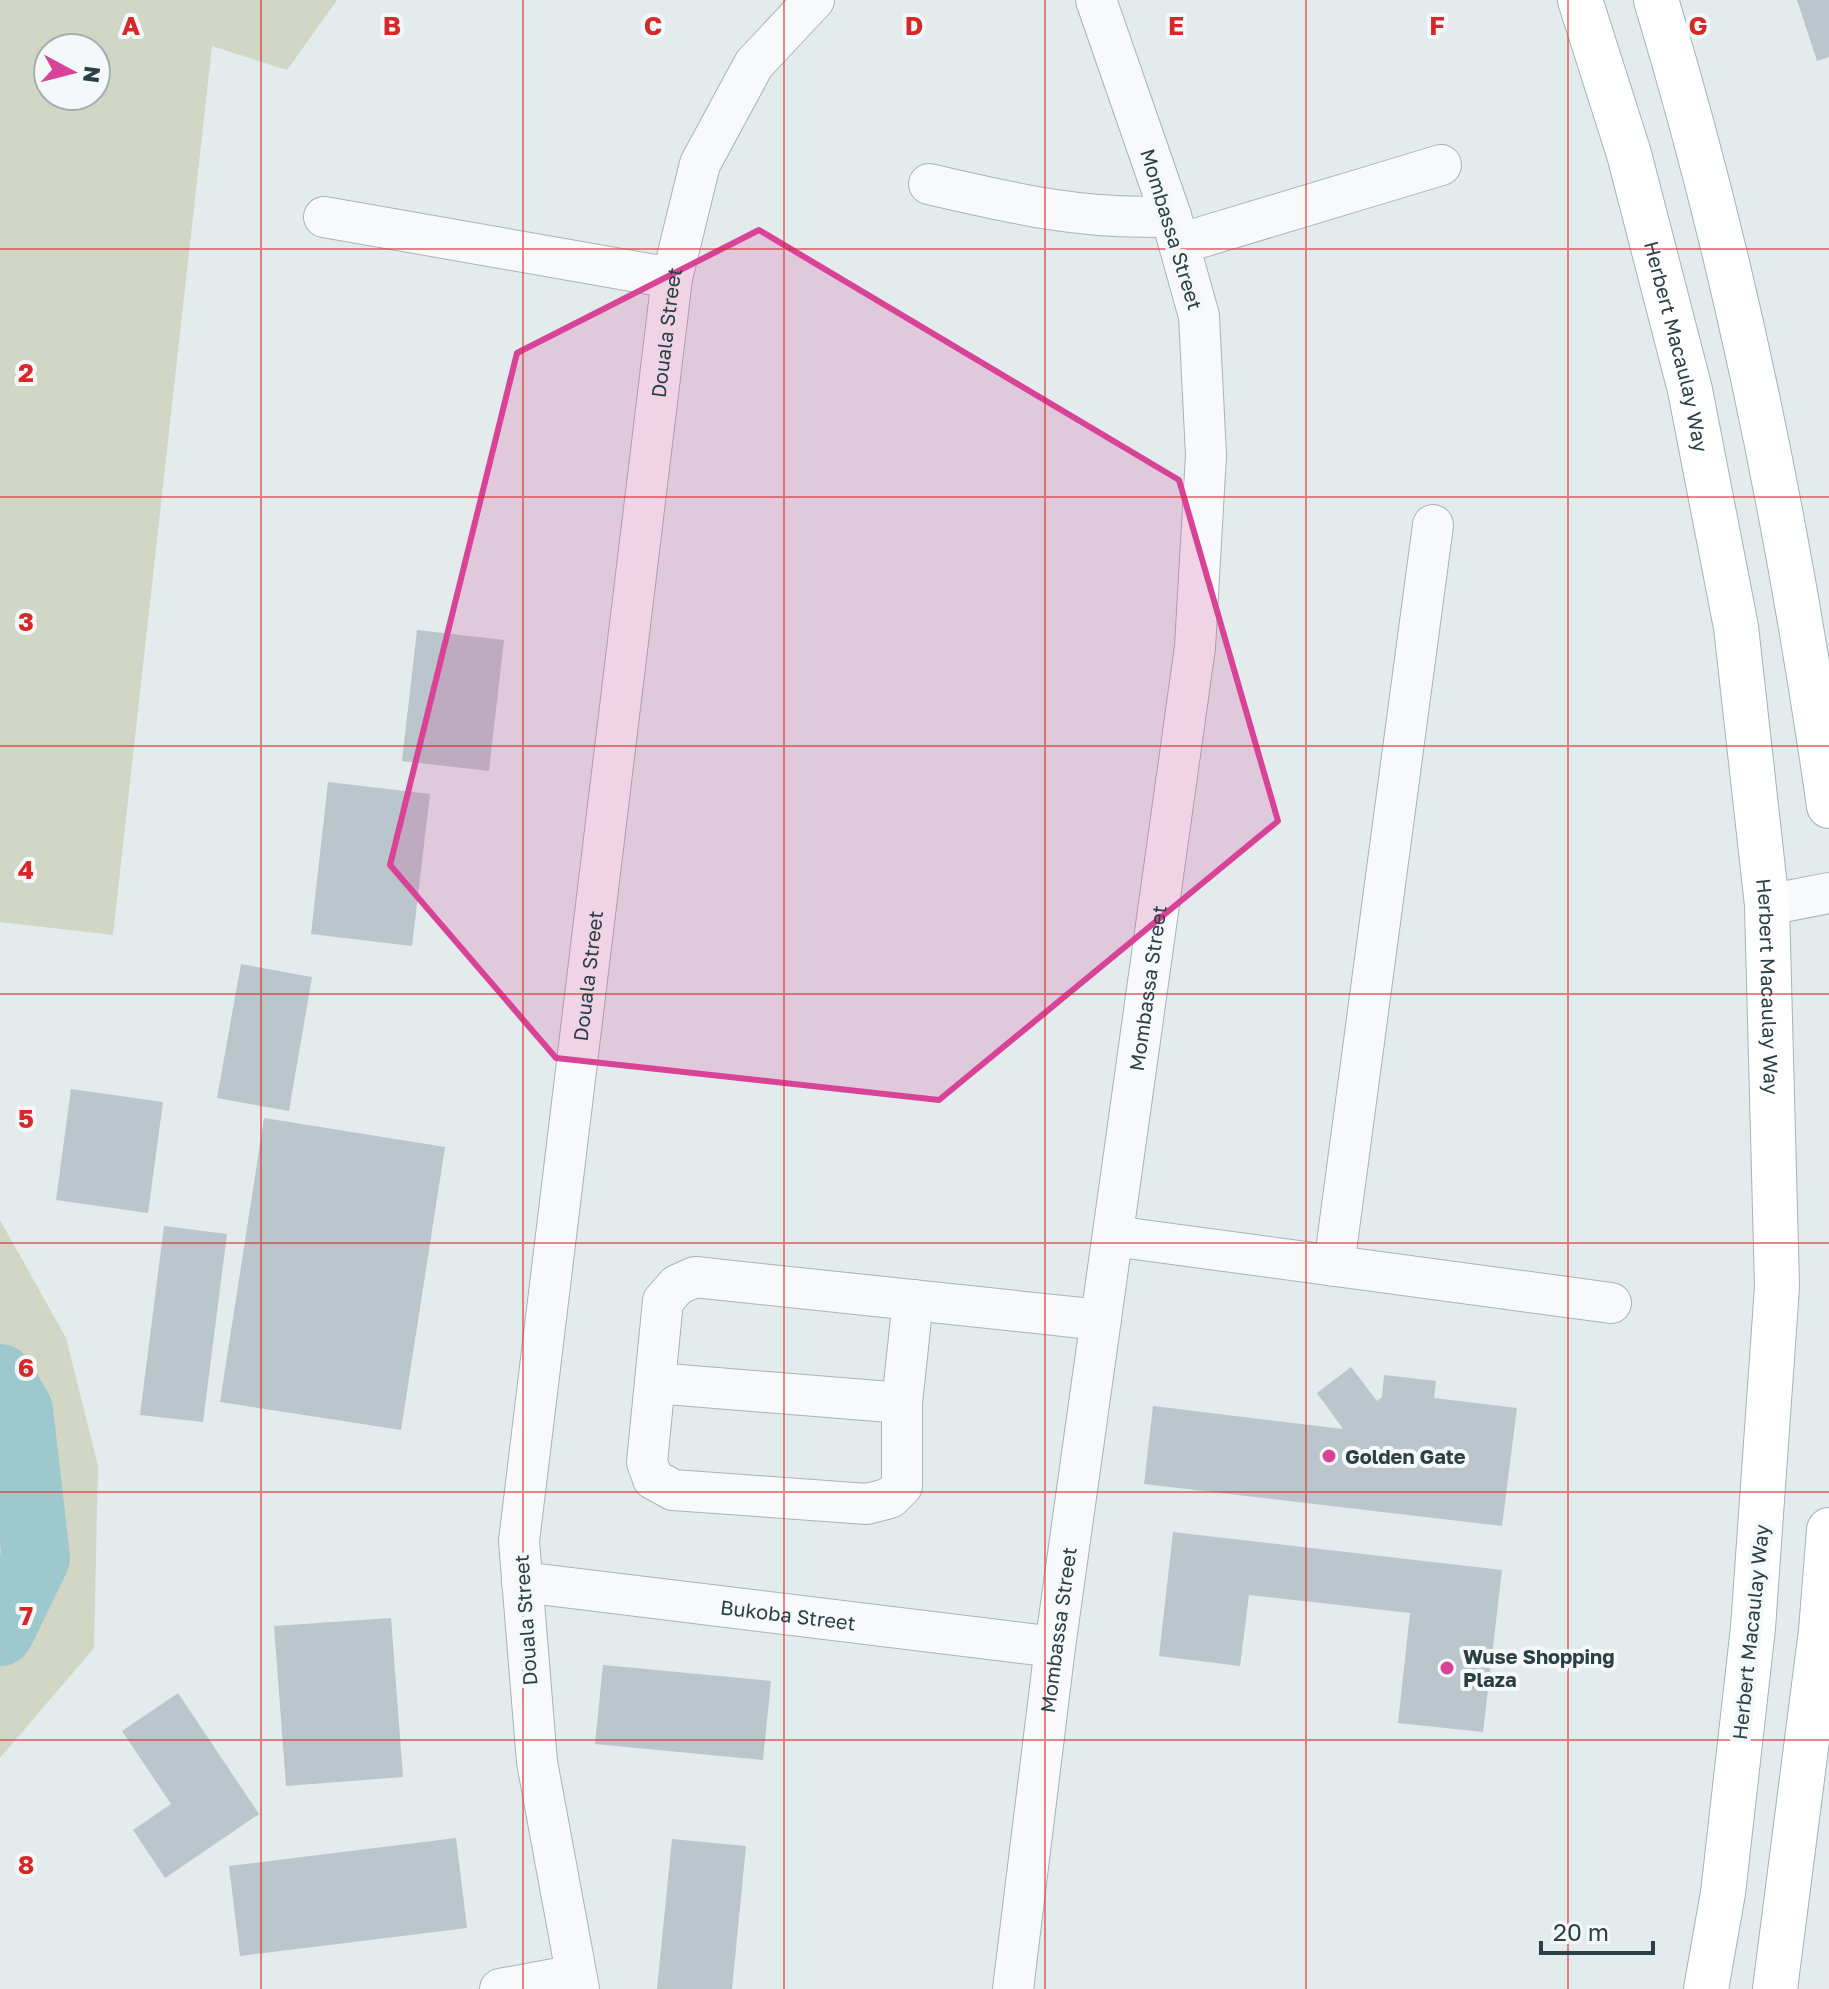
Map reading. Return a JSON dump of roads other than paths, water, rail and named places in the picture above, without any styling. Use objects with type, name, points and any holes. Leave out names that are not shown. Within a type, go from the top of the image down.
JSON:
[{"type":"main road","name":"Herbert Macaulay Way","points":[[1580,0],[1629,154],[1690,390],[1736,627],[1767,905],[1777,1287],[1753,1628],[1723,1893],[1706,1989]]},
{"type":"main road","points":[[1656,0],[1695,128],[1754,372],[1802,618],[1829,806]]},
{"type":"main road","points":[[1775,1989],[1819,1646],[1829,1530]]},
{"type":"street","name":"Douala Street","points":[[578,1982],[537,1762],[522,1582],[521,1525],[672,278],[700,164],[754,64],[814,0]]},
{"type":"street","name":"Mombassa Street","points":[[1022,1988],[1055,1647],[1195,647],[1206,455],[1199,316],[1175,230],[1096,0]]},
{"type":"street","points":[[929,184],[1063,214],[1124,219],[1175,230],[1441,165]]},
{"type":"street","points":[[324,217],[672,278]]},
{"type":"street","points":[[1334,1266],[1433,525]]},
{"type":"street","points":[[1767,905],[1829,893]]},
{"type":"street","points":[[1113,1236],[1611,1303]]},
{"type":"street","points":[[913,1300],[902,1403],[902,1486],[890,1498],[867,1504],[673,1490],[653,1479],[647,1462],[663,1301],[677,1285],[695,1277],[913,1300],[1101,1320]]},
{"type":"street","points":[[655,1383],[902,1403]]},
{"type":"street","name":"Bukoba Street","points":[[522,1582],[1055,1647]]},
{"type":"street","points":[[500,1989],[578,1982]]},
{"type":"waterway","points":[[0,1378],[19,1410],[36,1558],[0,1632]]},
{"type":"place","name":"Golden Gate","points":[[1329,1456]]},
{"type":"place","name":"Wuse Shopping Plaza","points":[[1447,1668]]}]
